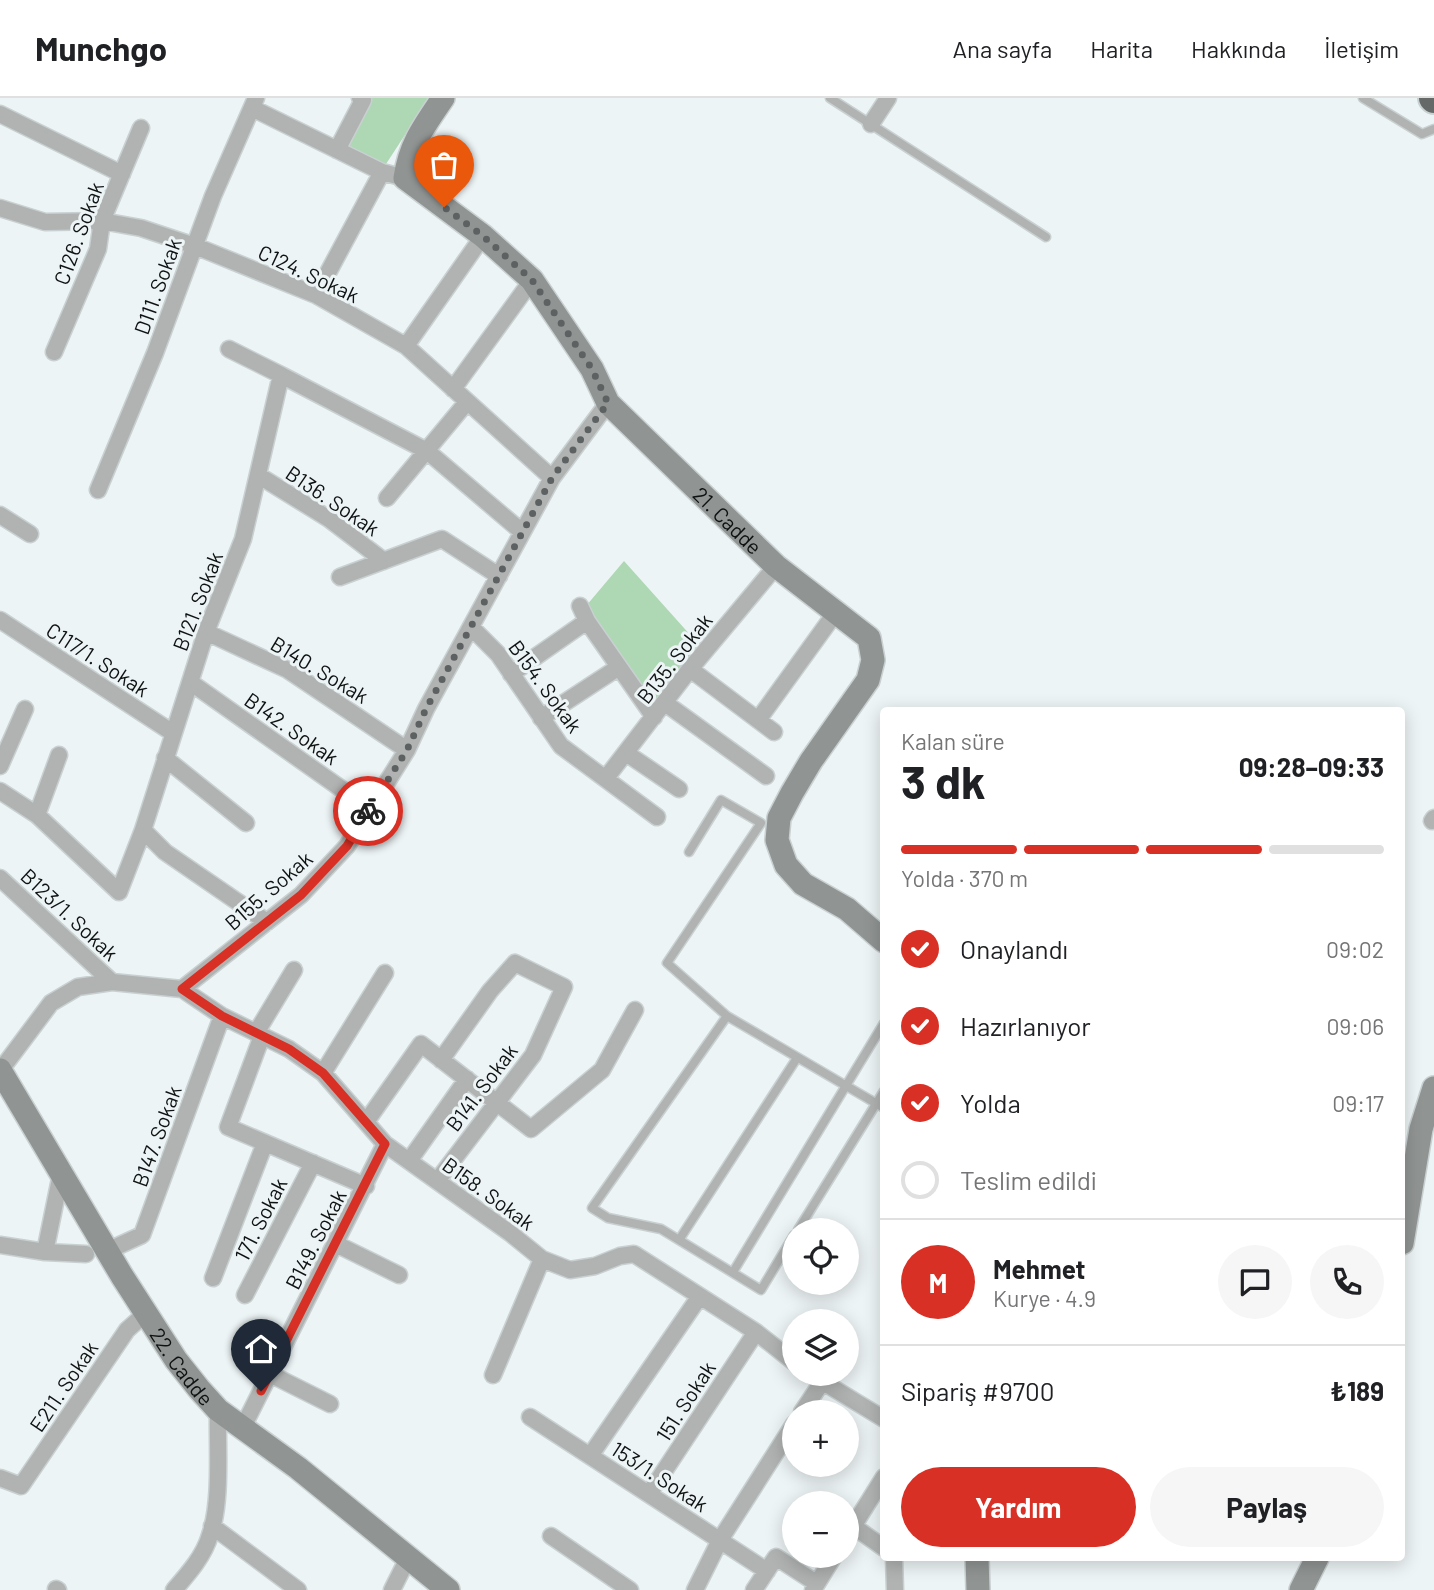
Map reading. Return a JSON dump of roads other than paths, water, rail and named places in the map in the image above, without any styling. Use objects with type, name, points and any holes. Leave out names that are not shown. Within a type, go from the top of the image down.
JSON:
[{"type":"main road","points":[[405,178],[414,141],[443,98]]},
{"type":"main road","name":"21. Cadde","points":[[405,178],[483,236],[532,280],[592,369],[608,403],[776,566],[869,638],[873,660],[868,680],[811,761],[779,818],[777,840],[786,865],[803,884],[847,909],[880,938]]},
{"type":"main road","name":"22. Cadde","points":[[0,1071],[61,1174],[96,1252],[146,1313],[176,1360],[218,1410],[298,1468],[448,1590]]},
{"type":"main road","points":[[1405,1224],[1421,1129],[1434,1088]]},
{"type":"main road","points":[[977,1561],[978,1590]]},
{"type":"main road","points":[[1301,1590],[1316,1561]]},
{"type":"street","points":[[337,149],[363,100],[360,98]]},
{"type":"street","points":[[871,124],[888,98]]},
{"type":"street","points":[[254,103],[382,172],[405,178]]},
{"type":"street","name":"D111. Sokak","points":[[98,490],[155,354],[213,196],[254,103]]},
{"type":"street","points":[[0,114],[122,174]]},
{"type":"street","name":"C126. Sokak","points":[[54,352],[98,249],[102,221],[141,128]]},
{"type":"street","points":[[316,295],[382,172]]},
{"type":"street","name":"C124. Sokak","points":[[0,208],[45,222],[102,221],[141,228],[195,246],[316,295],[406,346],[552,478]]},
{"type":"street","points":[[406,346],[483,236]]},
{"type":"street","points":[[453,389],[532,280]]},
{"type":"street","points":[[229,349],[427,451],[521,531]]},
{"type":"street","name":"B121. Sokak","points":[[37,815],[119,892],[143,830],[206,632],[243,539],[281,375]]},
{"type":"street","points":[[387,498],[467,402]]},
{"type":"street","name":"B155. Sokak","points":[[182,989],[301,895],[347,846],[407,750],[426,709],[552,478],[608,403]]},
{"type":"street","name":"B136. Sokak","points":[[258,475],[329,519],[384,561]]},
{"type":"street","points":[[2,519],[30,534]]},
{"type":"street","points":[[340,577],[442,539],[499,576]]},
{"type":"street","name":"B135. Sokak","points":[[606,778],[690,669],[776,566]]},
{"type":"street","points":[[758,720],[836,612]]},
{"type":"street","points":[[511,674],[583,614],[654,717]]},
{"type":"street","name":"C117/1. Sokak","points":[[0,620],[173,733]]},
{"type":"street","name":"B154. Sokak","points":[[471,626],[498,654],[561,746],[657,817]]},
{"type":"street","name":"B140. Sokak","points":[[206,632],[288,670],[407,750]]},
{"type":"street","points":[[541,718],[620,667]]},
{"type":"street","points":[[690,669],[774,732]]},
{"type":"street","name":"B142. Sokak","points":[[190,682],[370,809]]},
{"type":"street","points":[[665,703],[766,776]]},
{"type":"street","points":[[0,766],[25,709]]},
{"type":"street","points":[[626,753],[679,789]]},
{"type":"street","points":[[0,791],[37,815],[60,755]]},
{"type":"street","points":[[165,758],[246,823]]},
{"type":"street","points":[[143,830],[165,852],[267,922]]},
{"type":"street","name":"B123/1. Sokak","points":[[0,878],[112,982]]},
{"type":"street","name":"B141. Sokak","points":[[437,1181],[533,1055],[564,987],[515,963],[490,991],[441,1060]]},
{"type":"street","points":[[294,970],[259,1034],[228,1127],[366,1186]]},
{"type":"street","points":[[323,1073],[385,973]]},
{"type":"street","points":[[0,1071],[51,1003],[78,987],[112,982],[182,989]]},
{"type":"street","name":"B158. Sokak","points":[[182,989],[222,1016],[289,1049],[323,1073],[385,1144],[542,1259],[570,1270],[595,1266],[620,1256],[634,1254],[756,1332],[782,1353]]},
{"type":"street","points":[[366,1122],[421,1044],[497,1100],[531,1129],[602,1070],[635,1010]]},
{"type":"street","name":"B147. Sokak","points":[[96,1252],[142,1235],[222,1016]]},
{"type":"street","points":[[409,1161],[467,1079]]},
{"type":"street","points":[[213,1278],[265,1143]]},
{"type":"street","name":"B149. Sokak","points":[[243,1427],[385,1144]]},
{"type":"street","name":"171. Sokak","points":[[246,1295],[313,1163]]},
{"type":"street","points":[[45,1252],[61,1174]]},
{"type":"street","points":[[336,1244],[399,1275]]},
{"type":"street","points":[[0,1245],[45,1252],[96,1252]]},
{"type":"street","points":[[493,1375],[542,1259]]},
{"type":"street","points":[[590,1456],[700,1296]]},
{"type":"street","name":"E211. Sokak","points":[[0,1478],[21,1486],[127,1330],[146,1313]]},
{"type":"street","name":"151. Sokak","points":[[649,1494],[756,1332]]},
{"type":"street","points":[[270,1374],[330,1404]]},
{"type":"street","points":[[830,1386],[880,1415]]},
{"type":"street","points":[[174,1590],[194,1567],[212,1527],[217,1494],[218,1410]]},
{"type":"street","name":"153/1. Sokak","points":[[530,1417],[766,1571]]},
{"type":"street","points":[[695,1590],[720,1540],[782,1443]]},
{"type":"street","points":[[859,1517],[880,1483]]},
{"type":"street","points":[[212,1527],[298,1590]]},
{"type":"street","points":[[551,1536],[630,1590]]},
{"type":"street","points":[[859,1536],[880,1546]]},
{"type":"street","points":[[754,1590],[776,1557],[814,1587],[826,1568]]},
{"type":"street","points":[[392,1590],[408,1558]]},
{"type":"street","points":[[894,1561],[895,1590]]},
{"type":"lane","points":[[830,98],[1046,237]]},
{"type":"lane","points":[[1363,98],[1422,134],[1434,129]]},
{"type":"lane","points":[[689,852],[722,800],[761,823],[667,963],[727,1016],[880,1107],[806,1218]]},
{"type":"lane","points":[[727,1016],[592,1208],[608,1218],[661,1229],[761,1290],[782,1255]]},
{"type":"lane","points":[[733,1272],[880,1030]]},
{"type":"lane","points":[[679,1240],[797,1058]]}]
